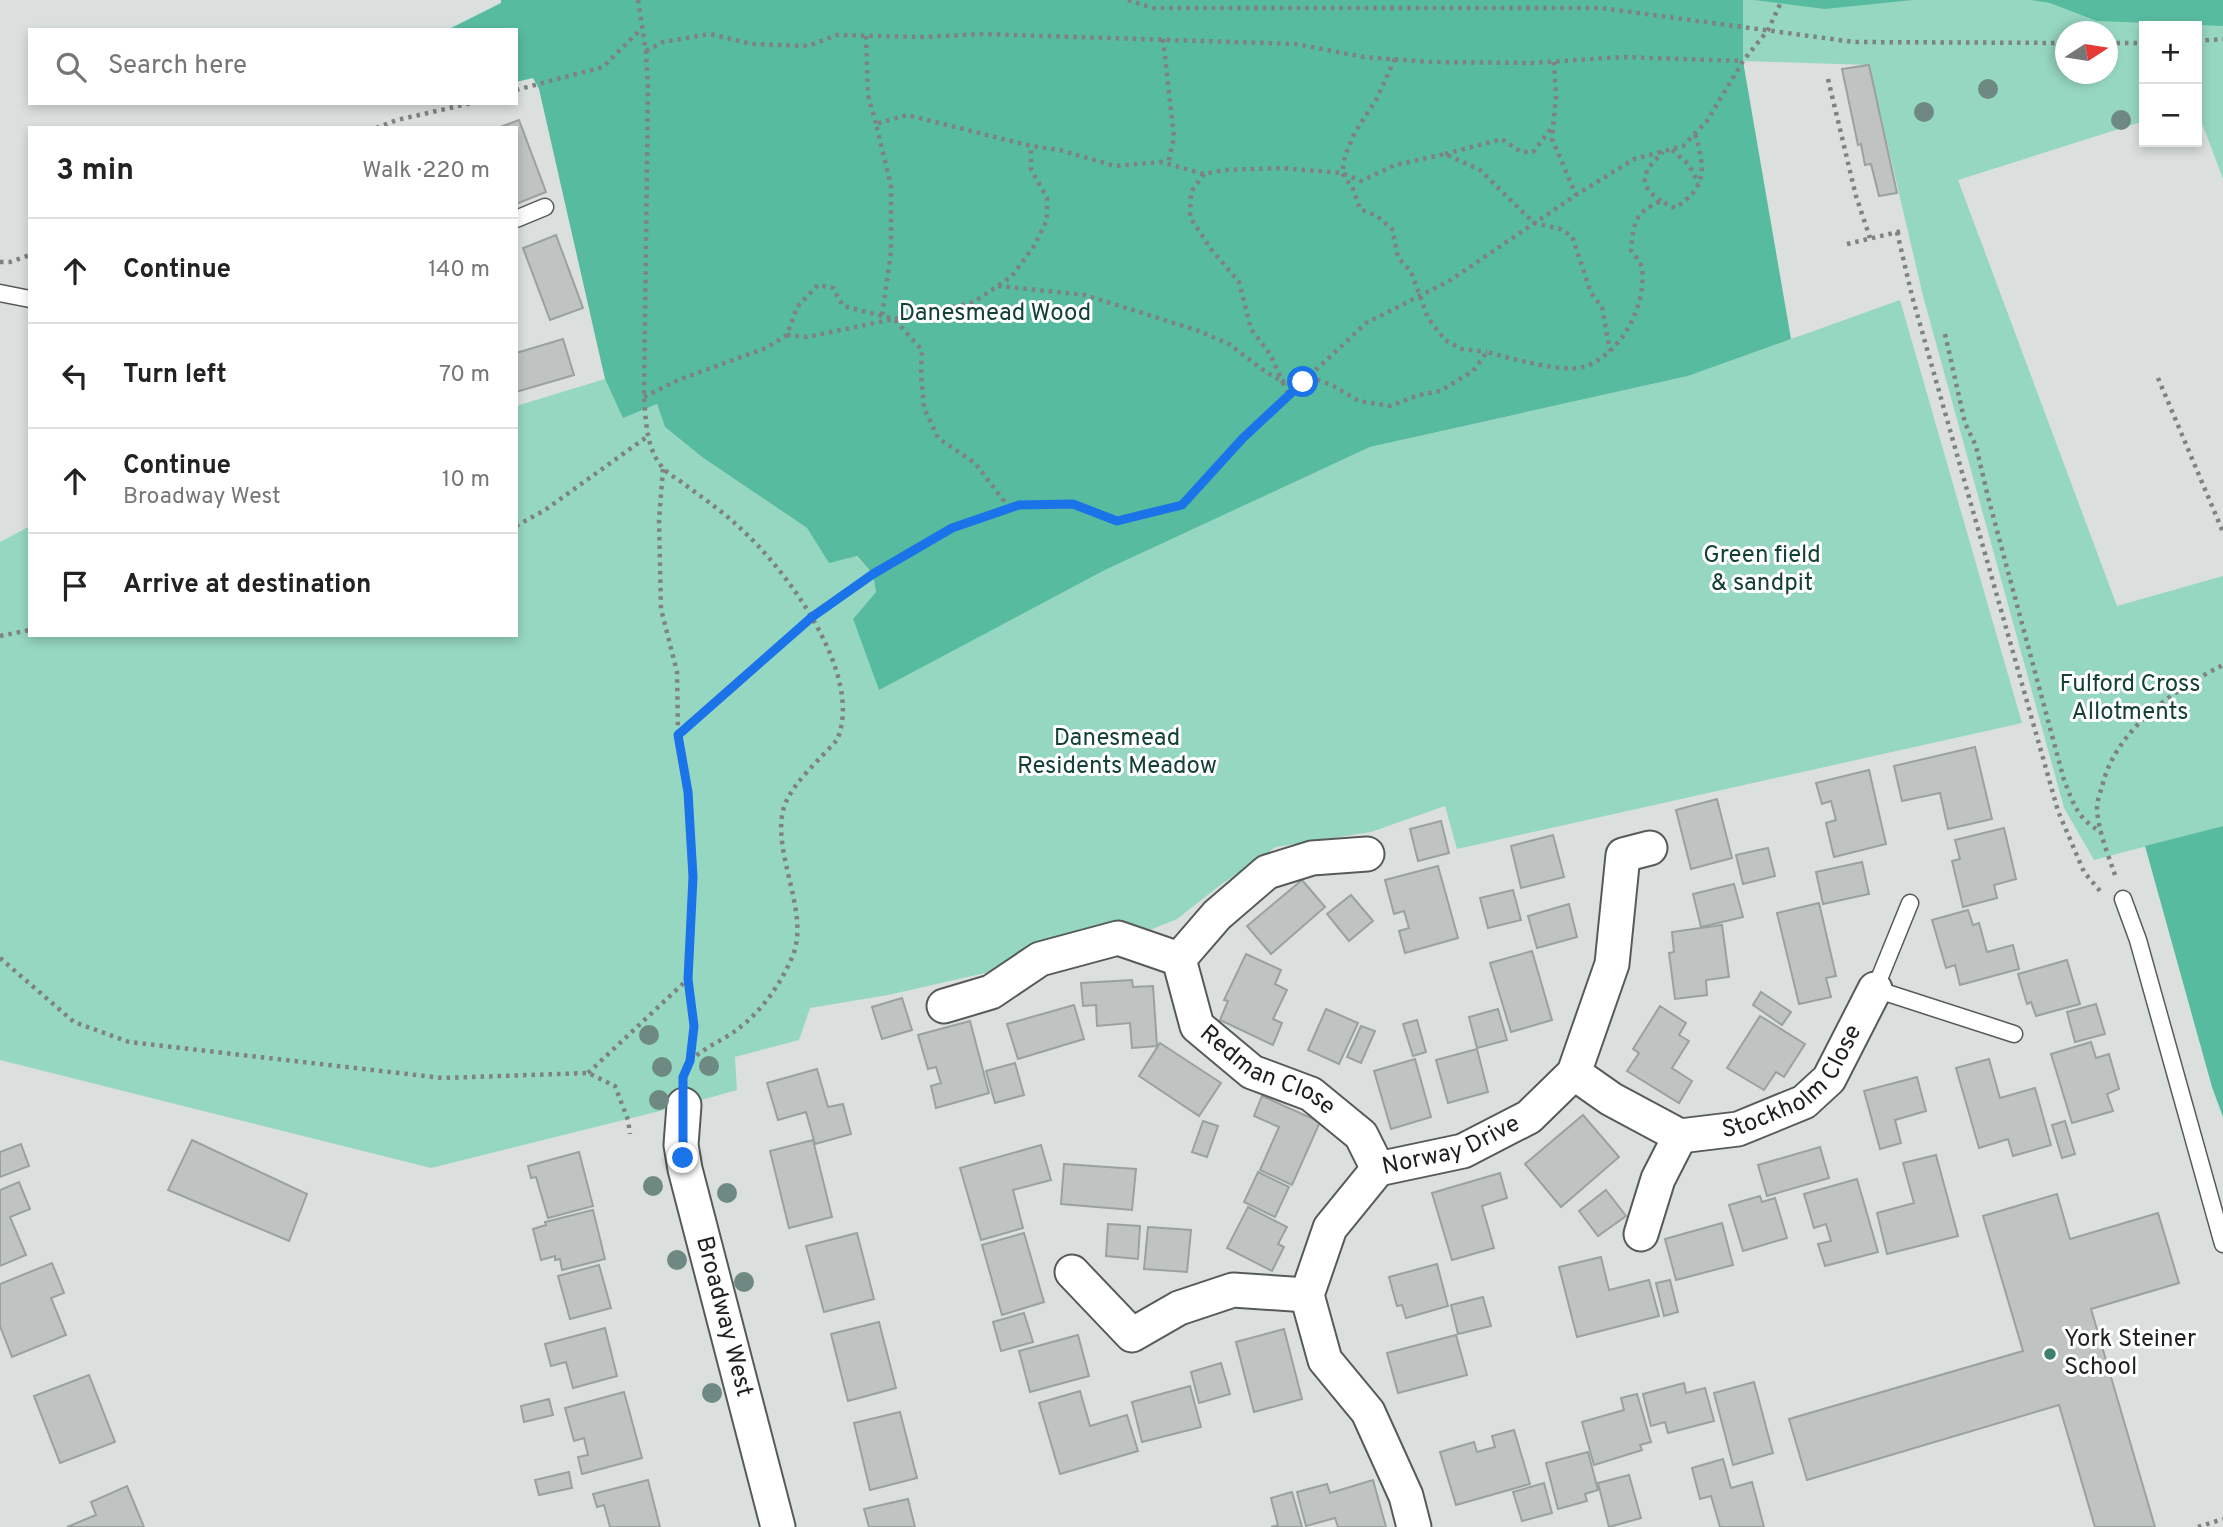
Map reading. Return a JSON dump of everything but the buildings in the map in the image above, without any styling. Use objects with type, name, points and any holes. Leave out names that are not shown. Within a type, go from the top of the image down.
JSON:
[{"type":"street","name":"Norway Drive","points":[[1307,1295],[1330,1228],[1378,1169],[1463,1151],[1529,1116],[1574,1073],[1612,964],[1623,855],[1650,848]]},
{"type":"street","points":[[944,1006],[991,992],[1040,959],[1118,938],[1179,959],[1217,915],[1267,872],[1312,858],[1367,854]]},
{"type":"street","name":"Redman Close","points":[[1179,959],[1197,1026],[1252,1072],[1311,1094],[1361,1135],[1378,1169]]},
{"type":"street","name":"Stockholm Close","points":[[1574,1073],[1611,1099],[1680,1136],[1738,1129],[1804,1102],[1829,1079],[1875,989]]},
{"type":"street","name":"Broadway West","points":[[684,1105],[681,1145],[685,1169],[778,1527]]},
{"type":"street","name":"Stockholm Close","points":[[1642,1234],[1658,1179],[1680,1136]]},
{"type":"street","points":[[1072,1272],[1126,1346],[1179,1308],[1233,1290],[1307,1295],[1325,1360],[1368,1412],[1406,1496],[1414,1527]]},
{"type":"lane","points":[[518,218],[545,207]]},
{"type":"lane","points":[[0,293],[23,297]]},
{"type":"lane","points":[[2123,899],[2138,940],[2223,1244]]},
{"type":"lane","points":[[1910,903],[1875,989],[2014,1034]]},
{"type":"path","points":[[638,0],[648,88],[644,397],[648,436],[663,468],[737,524],[762,549],[812,617],[826,645],[844,695],[841,729],[837,740],[790,794],[784,805],[783,845],[797,933],[793,955],[769,997],[755,1015],[690,1061]]},
{"type":"path","points":[[1128,0],[1153,8],[1601,8],[1854,42],[2055,43]]},
{"type":"path","points":[[678,735],[812,617],[873,574],[952,528],[1019,505],[1073,504],[1117,521],[1182,505],[1243,438],[1366,323],[1449,281],[1634,159],[1683,146],[1707,121],[1744,61],[1768,30],[1782,0]]},
{"type":"path","points":[[518,89],[603,67],[642,29]]},
{"type":"path","points":[[646,52],[663,42],[710,34],[752,44],[808,46],[837,35],[983,34],[1296,44],[1395,60],[1554,62],[1622,57],[1744,61]]},
{"type":"path","points":[[866,36],[868,95],[891,186],[891,252],[881,315]]},
{"type":"path","points":[[1163,39],[1174,137],[1168,164]]},
{"type":"path","points":[[2202,41],[2223,39]]},
{"type":"path","points":[[2118,43],[2139,43]]},
{"type":"path","points":[[1395,60],[1376,100],[1355,132],[1345,156],[1342,173],[1353,189],[1360,209],[1377,216],[1392,229],[1398,257],[1411,272],[1428,318],[1445,340],[1462,349],[1553,367],[1582,368],[1611,351],[1634,321],[1639,297],[1642,266],[1631,250],[1633,229],[1642,209],[1661,201]]},
{"type":"path","points":[[1554,62],[1556,97],[1552,139],[1576,195]]},
{"type":"path","points":[[1828,79],[1856,196],[1870,238]]},
{"type":"path","points":[[381,126],[463,105]]},
{"type":"path","points":[[876,124],[907,115],[1031,146],[1060,150],[1115,166],[1161,162],[1204,174],[1224,170],[1282,168],[1342,173],[1361,181],[1395,165],[1502,139],[1521,152],[1533,152],[1554,125]]},
{"type":"path","points":[[1664,151],[1648,167],[1644,179],[1649,193],[1675,208],[1691,197],[1699,183],[1703,164],[1695,134]]},
{"type":"path","points":[[644,397],[678,380],[766,348],[787,335],[807,337],[928,314],[974,302],[1012,276],[1034,246],[1047,220],[1047,198],[1031,169],[1031,146]]},
{"type":"path","points":[[1671,149],[1688,164],[1699,183]]},
{"type":"path","points":[[1445,154],[1480,170],[1534,223],[1560,229],[1572,236],[1591,293],[1602,307],[1611,351]]},
{"type":"path","points":[[1204,174],[1191,192],[1190,217],[1211,249],[1239,282],[1251,329],[1270,354],[1289,395]]},
{"type":"path","points":[[1847,244],[1899,231],[1912,296],[2058,811],[2084,872],[2099,890],[2110,898],[2123,899],[2101,833],[2097,806],[2105,771],[2124,740],[2159,706],[2223,666]]},
{"type":"path","points":[[0,262],[10,262],[28,256]]},
{"type":"path","points":[[787,335],[797,307],[818,285],[833,288],[843,306],[894,319],[922,350],[924,408],[938,438],[975,463],[1010,509]]},
{"type":"path","points":[[998,286],[1085,295],[1199,331],[1229,344],[1282,381],[1303,382]]},
{"type":"path","points":[[1945,334],[1965,423],[1976,446],[2064,780],[2073,804],[2085,823],[2101,833]]},
{"type":"path","points":[[1309,377],[1332,385],[1359,401],[1390,406],[1419,395],[1440,391],[1473,371],[1487,352]]},
{"type":"path","points":[[2158,378],[2223,532]]},
{"type":"path","points":[[518,525],[545,510],[648,436]]},
{"type":"path","points":[[663,468],[659,520],[661,609],[677,671],[678,735],[688,792],[693,877],[688,979],[694,1026],[690,1061],[683,1077],[684,1105]]},
{"type":"path","points":[[0,636],[28,630]]},
{"type":"path","points":[[0,958],[74,1022],[129,1042],[442,1078],[588,1073],[615,1086],[628,1120],[630,1134]]},
{"type":"path","points":[[588,1073],[688,979]]},
{"type":"path","points":[[2198,1527],[2223,1520]]},
{"type":"green space","name":"Danesmead Wood","points":[[501,0],[1743,0],[1743,61],[1791,339],[1688,376],[1370,447],[1105,570],[879,690],[853,619],[876,592],[873,574],[857,556],[829,563],[807,528],[702,457],[665,427],[657,404],[623,418],[605,379],[539,89],[533,78],[518,82],[518,28],[451,28],[501,3]]},
{"type":"green space","name":"Fulford Cross Allotments","points":[[1743,0],[2223,0],[2223,179],[2202,123],[2202,21],[2139,21],[2139,123],[1958,180],[2117,606],[2223,576],[2223,826],[2094,860],[2064,808],[1923,296],[1869,65],[1743,61]]},
{"type":"green space","points":[[1754,0],[1913,0],[1825,9]]},
{"type":"green space","points":[[2031,0],[2223,0],[2223,26],[2202,25],[2202,21],[2097,21],[2050,3]]},
{"type":"green space","points":[[1900,300],[2022,723],[1457,849],[1445,806],[1371,832],[1276,847],[1177,919],[1150,930],[1120,922],[1054,937],[1003,969],[888,995],[810,1008],[799,1040],[735,1057],[737,1090],[431,1168],[0,1060],[0,542],[28,527],[28,637],[518,637],[518,405],[605,379],[623,417],[657,404],[665,427],[702,457],[807,528],[829,562],[856,556],[873,574],[876,592],[853,619],[879,689],[1105,570],[1370,447],[1688,376]]},
{"type":"green space","points":[[2223,826],[2223,1117],[2212,1087],[2145,846]]},
{"type":"place","name":"York Steiner School","points":[[2050,1354]]},
{"type":"route","points":[[683,1158],[683,1077],[690,1061],[694,1026],[688,979],[693,877],[688,792],[678,735],[812,617],[873,574],[952,528],[1019,505],[1073,504],[1117,521],[1182,505],[1243,438],[1303,382]]},
{"type":"park label","name":"Green field & sandpit","points":[[1762,570]]},
{"type":"park label","name":"Danesmead Residents Meadow","points":[[1117,753]]}]
